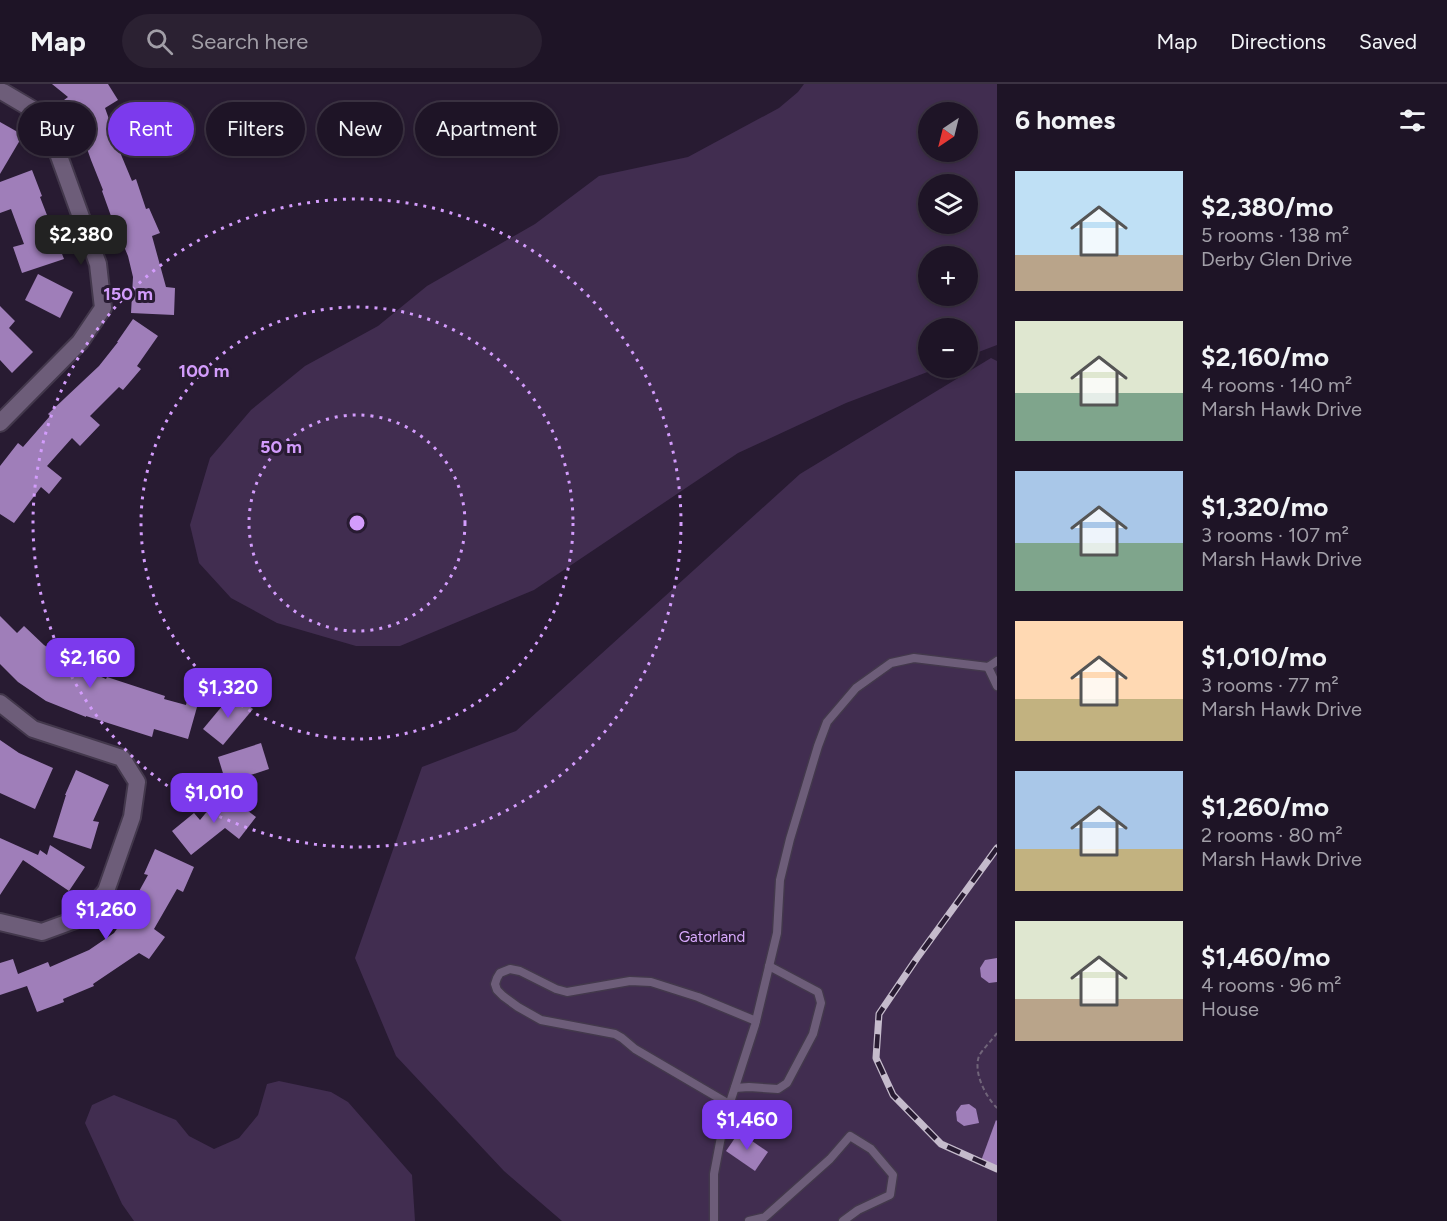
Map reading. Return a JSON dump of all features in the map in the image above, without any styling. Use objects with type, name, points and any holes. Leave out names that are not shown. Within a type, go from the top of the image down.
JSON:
[{"type":"street","points":[[0,91],[37,112],[55,144],[98,264],[103,308],[80,342],[3,414]]},
{"type":"street","points":[[0,703],[33,729],[122,758],[137,782],[132,817],[106,891],[83,917],[42,932],[0,922]]},
{"type":"lane","points":[[714,1221],[714,1174],[724,1121],[756,1021],[777,933],[780,880],[790,839],[828,722],[856,688],[891,663],[914,658],[988,667],[997,661]]},
{"type":"lane","points":[[988,667],[997,687]]},
{"type":"lane","points":[[735,1088],[778,1089],[787,1083],[813,1034],[820,1003],[818,992],[769,966]]},
{"type":"lane","points":[[729,1104],[635,1049],[615,1034],[541,1020],[529,1014],[497,990],[495,984],[497,978],[510,969],[520,971],[567,992],[630,981],[651,982],[698,997],[756,1021]]},
{"type":"lane","points":[[749,1221],[766,1219],[830,1159],[850,1136],[871,1149],[893,1175],[890,1195],[858,1210],[843,1221]]},
{"type":"path","points":[[997,1034],[979,1056],[978,1074],[988,1099],[997,1108]]},
{"type":"green space","points":[[804,84],[997,84],[997,345],[978,352],[978,318],[918,318],[918,376],[846,403],[738,453],[534,590],[400,646],[356,646],[277,623],[231,598],[199,563],[190,525],[210,458],[251,410],[305,366],[378,326],[427,286],[535,224],[599,176],[688,157],[779,108]]},
{"type":"green space","name":"Gatorland","points":[[991,358],[997,361],[997,1221],[562,1221],[504,1171],[396,1056],[355,958],[422,767],[516,731],[800,474],[958,378],[978,378],[978,366]]},
{"type":"green space","points":[[279,1081],[331,1092],[348,1102],[412,1175],[415,1221],[134,1221],[122,1204],[85,1123],[92,1105],[114,1095],[176,1120],[189,1136],[214,1149],[239,1138],[258,1115],[267,1084]]},
{"type":"building","points":[[52,84],[108,84],[118,100],[108,102],[108,106],[105,108],[108,116],[108,156],[122,156],[132,181],[136,179],[146,209],[149,208],[160,233],[152,236],[166,287],[175,288],[174,315],[131,313],[133,277],[128,256],[90,156],[96,156],[96,102],[65,102],[64,100],[68,97]]},
{"type":"building","points":[[0,122],[18,132],[18,143],[0,174]]},
{"type":"building","points":[[32,170],[64,259],[22,273],[13,247],[24,244],[11,209],[0,213],[0,182]]},
{"type":"building","points":[[38,274],[73,292],[60,318],[25,300]]},
{"type":"building","points":[[0,306],[15,321],[9,328],[33,352],[12,373],[0,360]]},
{"type":"building","points":[[133,319],[158,336],[137,366],[141,369],[123,390],[119,387],[90,416],[100,425],[80,446],[72,438],[47,466],[62,478],[49,494],[41,487],[14,523],[0,514],[0,466],[18,443],[23,447],[50,416],[48,414],[99,366]]},
{"type":"building","points":[[0,616],[17,633],[24,626],[44,645],[71,664],[106,679],[107,677],[186,705],[188,696],[199,700],[188,739],[154,729],[152,737],[86,717],[46,701],[18,682],[0,664]]},
{"type":"building","points":[[233,693],[253,709],[223,745],[203,729]]},
{"type":"building","points":[[0,740],[19,753],[53,768],[35,809],[0,793]]},
{"type":"building","points":[[261,743],[269,769],[226,783],[218,757]]},
{"type":"building","points":[[76,770],[109,785],[93,821],[99,822],[91,849],[53,837],[65,795]]},
{"type":"building","points":[[223,792],[256,817],[239,839],[225,828],[191,855],[172,831],[194,813],[200,820]]},
{"type":"building","points":[[0,838],[38,855],[40,850],[47,855],[50,845],[85,867],[69,891],[23,860],[0,895]]},
{"type":"building","points":[[155,849],[194,867],[183,892],[177,889],[154,929],[165,937],[149,959],[139,953],[93,984],[94,986],[63,999],[64,1002],[37,1012],[27,986],[0,995],[0,963],[13,959],[18,974],[48,962],[50,967],[89,950],[114,933],[134,905],[132,904],[148,875],[144,874]]},
{"type":"building","points":[[997,958],[997,982],[989,983],[981,977],[980,968],[985,960]]},
{"type":"building","points":[[969,1104],[976,1109],[979,1123],[964,1126],[957,1121],[956,1112],[961,1105]]},
{"type":"building","points":[[997,1121],[997,1166],[981,1161]]},
{"type":"building","points":[[739,1132],[768,1152],[755,1171],[726,1151]]},
{"type":"railway","points":[[997,848],[879,1014],[876,1058],[893,1095],[941,1144],[997,1169]]}]
